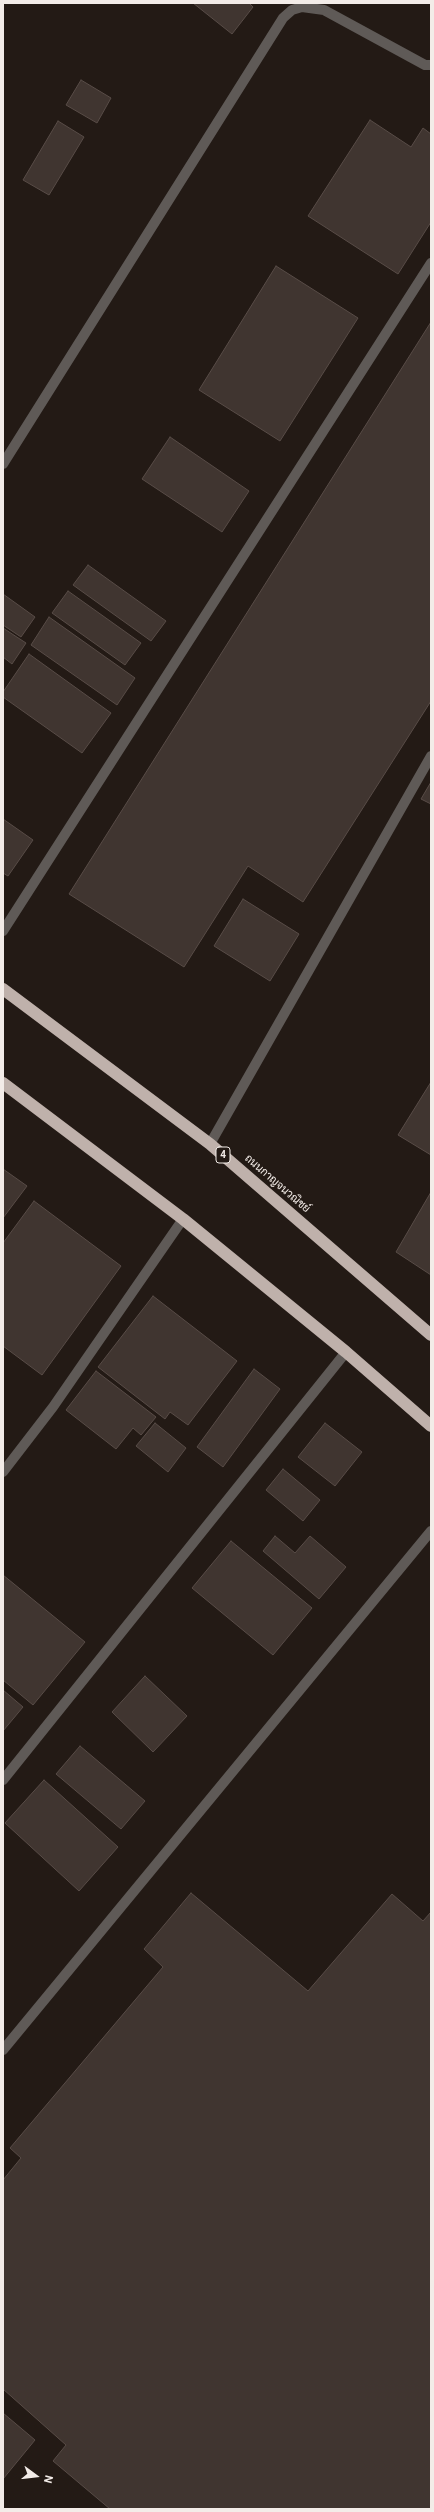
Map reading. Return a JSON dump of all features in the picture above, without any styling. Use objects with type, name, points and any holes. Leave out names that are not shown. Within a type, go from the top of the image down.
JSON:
[{"type":"highway","name":"ถนนกาญจนวณิชย์","points":[[3,989],[210,1144],[431,1335]]},
{"type":"highway","points":[[3,1082],[183,1219],[346,1352],[431,1426]]},
{"type":"street","points":[[3,464],[283,18],[292,10],[302,7],[324,10],[425,65],[431,65]]},
{"type":"street","points":[[3,931],[431,263]]},
{"type":"street","points":[[210,1144],[431,756]]},
{"type":"street","points":[[3,1472],[53,1407],[183,1219]]},
{"type":"street","points":[[3,1780],[346,1352]]},
{"type":"street","points":[[3,2050],[431,1531]]},
{"type":"building","points":[[193,3],[249,3],[253,7],[232,34]]},
{"type":"building","points":[[81,80],[111,98],[97,123],[66,105]]},
{"type":"building","points":[[370,120],[411,147],[423,128],[431,134],[431,222],[398,274],[308,216]]},
{"type":"building","points":[[58,121],[84,137],[49,195],[23,180]]},
{"type":"building","points":[[276,266],[358,318],[280,441],[199,390]]},
{"type":"building","points":[[431,322],[431,701],[303,902],[248,866],[184,967],[69,894]]},
{"type":"building","points":[[170,437],[249,491],[222,532],[142,479]]},
{"type":"building","points":[[88,565],[166,621],[151,641],[73,585]]},
{"type":"building","points":[[68,591],[141,643],[125,665],[52,613]]},
{"type":"building","points":[[3,594],[35,617],[21,637],[3,625]]},
{"type":"building","points":[[49,617],[135,678],[117,705],[31,645]]},
{"type":"building","points":[[3,628],[26,643],[12,664],[3,657]]},
{"type":"building","points":[[29,654],[111,713],[82,753],[3,697],[3,692]]},
{"type":"building","points":[[431,782],[431,804],[421,799]]},
{"type":"building","points":[[3,819],[33,840],[8,876],[3,873]]},
{"type":"building","points":[[243,899],[299,934],[270,981],[214,946]]},
{"type":"building","points":[[431,1082],[431,1155],[398,1135]]},
{"type":"building","points":[[3,1169],[27,1186],[3,1218]]},
{"type":"building","points":[[431,1192],[431,1275],[396,1252]]},
{"type":"building","points":[[34,1201],[121,1266],[42,1375],[3,1346],[3,1243]]},
{"type":"building","points":[[153,1296],[237,1361],[188,1425],[170,1412],[165,1419],[98,1367]]},
{"type":"building","points":[[254,1369],[280,1389],[223,1467],[197,1447]]},
{"type":"building","points":[[96,1371],[156,1417],[141,1435],[133,1428],[116,1449],[66,1410]]},
{"type":"building","points":[[155,1423],[186,1448],[168,1472],[136,1446]]},
{"type":"building","points":[[325,1423],[362,1452],[335,1486],[298,1457]]},
{"type":"building","points":[[283,1469],[320,1500],[303,1521],[266,1490]]},
{"type":"building","points":[[275,1536],[295,1553],[310,1536],[346,1567],[319,1599],[263,1551]]},
{"type":"building","points":[[231,1541],[312,1608],[273,1655],[192,1588]]},
{"type":"building","points":[[3,1575],[85,1642],[33,1705],[3,1680]]},
{"type":"building","points":[[145,1676],[187,1716],[153,1752],[112,1712]]},
{"type":"building","points":[[3,1690],[23,1707],[3,1731]]},
{"type":"building","points":[[80,1746],[145,1801],[121,1829],[56,1774]]},
{"type":"building","points":[[44,1780],[118,1847],[79,1891],[5,1823]]},
{"type":"building","points":[[191,1893],[308,1991],[392,1894],[423,1921],[431,1912],[431,2509],[110,2509],[53,2461],[66,2445],[3,2389],[3,2180],[21,2158],[10,2148],[163,1967],[144,1949]]},
{"type":"building","points":[[3,2413],[35,2440],[3,2479]]}]
